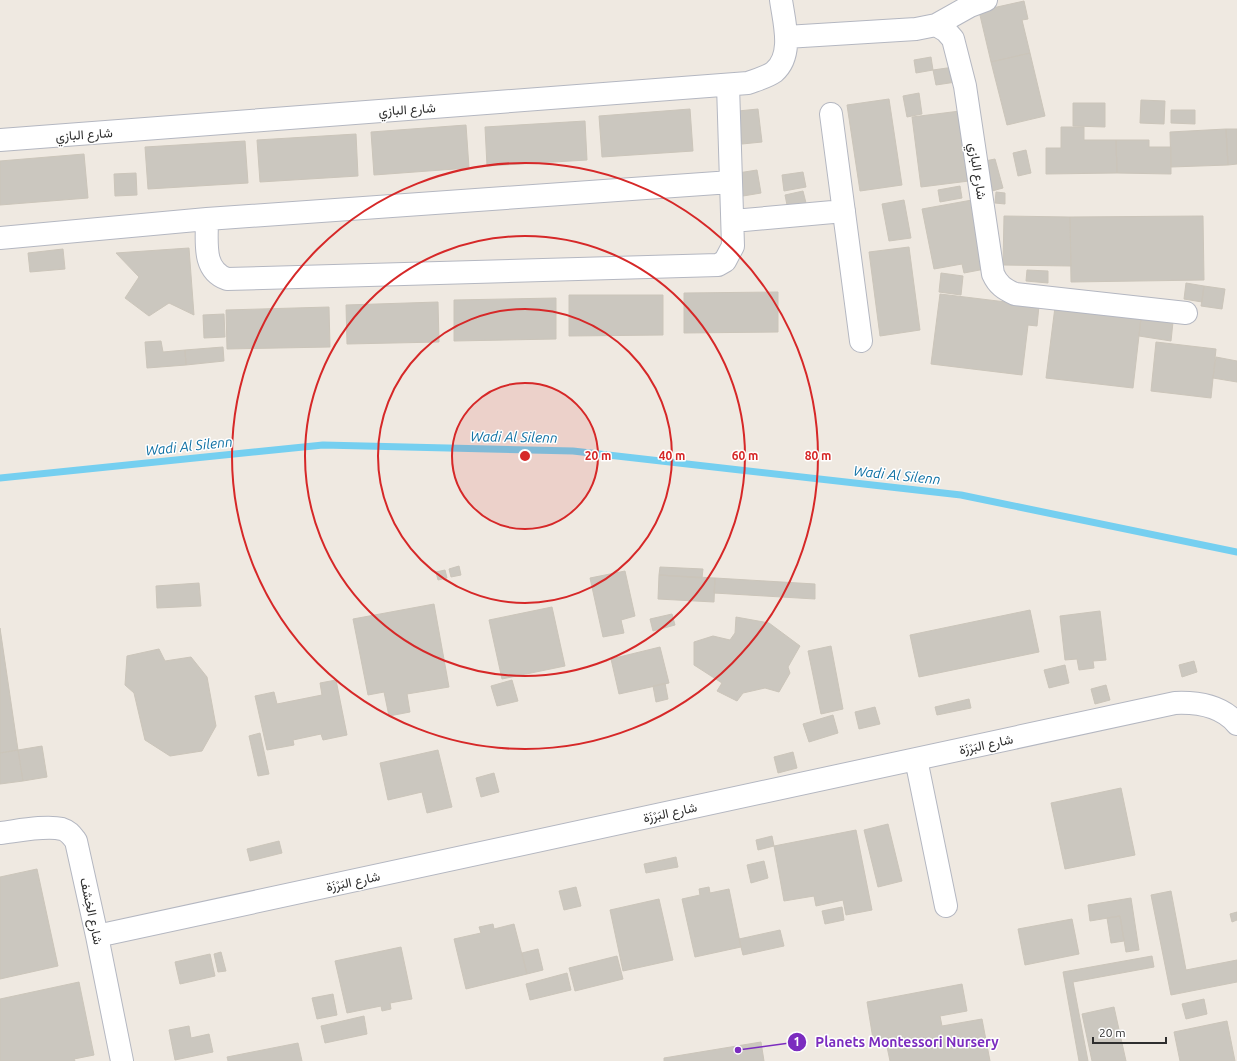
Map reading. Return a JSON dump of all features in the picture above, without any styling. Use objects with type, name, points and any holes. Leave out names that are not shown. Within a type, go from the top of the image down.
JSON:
[{"type":"street","name":"شارع البازي","points":[[0,140],[748,83],[774,71],[781,61],[785,49],[786,37],[780,0]]},
{"type":"street","points":[[786,37],[916,29],[936,25],[970,6],[986,0]]},
{"type":"street","name":"شارع البازي","points":[[936,25],[946,31],[953,39],[965,86],[996,282],[1014,294],[1186,312]]},
{"type":"street","points":[[207,220],[208,259],[210,266],[214,272],[227,279],[718,266],[725,261],[733,246],[728,85]]},
{"type":"street","points":[[831,114],[861,341]]},
{"type":"street","points":[[0,238],[207,220],[731,182]]},
{"type":"street","points":[[733,221],[844,211]]},
{"type":"street","name":"شارع البَرْزَة","points":[[97,936],[1176,704],[1200,704],[1212,707],[1224,712],[1237,724]]},
{"type":"street","points":[[916,759],[946,906]]},
{"type":"street","name":"شارع الخِشف","points":[[0,833],[53,828],[63,829],[71,834],[79,850],[122,1061]]},
{"type":"building","points":[[1024,1],[1028,19],[1022,20],[1030,53],[991,62],[979,11]]},
{"type":"building","points":[[1030,53],[1045,116],[1007,125],[991,62]]},
{"type":"building","points":[[931,57],[933,70],[916,73],[914,60]]},
{"type":"building","points":[[954,67],[956,82],[936,85],[933,70]]},
{"type":"building","points":[[919,93],[922,114],[907,117],[903,96]]},
{"type":"building","points":[[889,99],[902,185],[860,191],[847,105]]},
{"type":"building","points":[[1141,100],[1165,101],[1164,124],[1140,123]]},
{"type":"building","points":[[1073,103],[1105,103],[1105,127],[1073,126]]},
{"type":"building","points":[[690,109],[693,151],[602,157],[599,116]]},
{"type":"building","points":[[758,109],[762,142],[742,144],[738,111]]},
{"type":"building","points":[[1171,110],[1195,110],[1195,124],[1171,123]]},
{"type":"building","points":[[960,111],[969,181],[921,187],[912,117]]},
{"type":"building","points":[[585,121],[587,160],[487,166],[485,127]]},
{"type":"building","points":[[466,125],[469,168],[374,175],[371,132]]},
{"type":"building","points":[[1061,127],[1084,127],[1084,140],[1116,140],[1117,173],[1046,174],[1046,148],[1061,148]]},
{"type":"building","points":[[1226,129],[1228,165],[1171,167],[1170,132]]},
{"type":"building","points":[[1226,129],[1237,129],[1237,164],[1228,165]]},
{"type":"building","points":[[356,134],[358,176],[260,182],[257,140]]},
{"type":"building","points":[[1116,140],[1149,140],[1149,147],[1171,147],[1171,174],[1117,173]]},
{"type":"building","points":[[245,141],[248,183],[148,189],[145,147]]},
{"type":"building","points":[[1026,150],[1031,173],[1018,176],[1013,153]]},
{"type":"building","points":[[84,154],[88,198],[0,205],[0,161]]},
{"type":"building","points":[[995,159],[1003,188],[992,191],[985,161]]},
{"type":"building","points":[[757,170],[761,193],[743,196],[738,173]]},
{"type":"building","points":[[803,172],[806,187],[784,191],[782,175]]},
{"type":"building","points":[[136,173],[137,195],[115,196],[114,174]]},
{"type":"building","points":[[960,186],[962,198],[940,202],[938,190]]},
{"type":"building","points":[[803,191],[807,207],[788,210],[785,195]]},
{"type":"building","points":[[996,192],[1005,193],[1005,204],[995,203]]},
{"type":"building","points":[[904,200],[911,238],[889,241],[882,204]]},
{"type":"building","points":[[972,200],[985,269],[964,273],[962,264],[934,269],[922,209]]},
{"type":"building","points":[[1004,216],[1070,217],[1071,266],[1003,265]]},
{"type":"building","points":[[1203,216],[1204,280],[1071,282],[1070,217]]},
{"type":"building","points":[[909,247],[920,330],[880,336],[869,252]]},
{"type":"building","points":[[189,248],[194,315],[169,303],[149,316],[125,298],[139,277],[116,253]]},
{"type":"building","points":[[63,249],[65,269],[30,272],[28,253]]},
{"type":"building","points":[[1027,270],[1048,271],[1048,283],[1026,281]]},
{"type":"building","points":[[941,273],[963,276],[961,295],[939,292]]},
{"type":"building","points":[[1186,283],[1204,286],[1202,302],[1184,299]]},
{"type":"building","points":[[1204,286],[1225,289],[1222,309],[1201,306]]},
{"type":"building","points":[[778,292],[778,332],[684,333],[684,293]]},
{"type":"building","points":[[940,294],[1039,306],[1037,326],[1028,325],[1022,375],[931,364]]},
{"type":"building","points":[[569,295],[663,295],[663,335],[569,336]]},
{"type":"building","points":[[556,298],[556,339],[454,341],[454,300]]},
{"type":"building","points":[[438,302],[439,342],[347,344],[346,305]]},
{"type":"building","points":[[329,307],[330,347],[227,349],[226,310]]},
{"type":"building","points":[[1055,307],[1141,318],[1133,388],[1046,378]]},
{"type":"building","points":[[224,314],[225,337],[204,338],[203,315]]},
{"type":"building","points":[[1141,318],[1173,322],[1171,341],[1139,336]]},
{"type":"building","points":[[161,341],[163,352],[185,350],[186,365],[147,368],[145,342]]},
{"type":"building","points":[[1156,342],[1216,349],[1211,398],[1151,391]]},
{"type":"building","points":[[223,347],[224,361],[186,365],[185,350]]},
{"type":"building","points":[[1216,357],[1237,361],[1237,382],[1213,378]]},
{"type":"building","points":[[459,566],[461,575],[451,577],[449,569]]},
{"type":"building","points":[[660,567],[703,569],[702,578],[659,575]]},
{"type":"building","points":[[445,570],[447,578],[438,580],[436,572]]},
{"type":"building","points":[[625,571],[635,616],[621,620],[624,633],[603,637],[590,578]]},
{"type":"building","points":[[659,575],[715,578],[714,602],[658,599]]},
{"type":"building","points":[[715,578],[815,584],[815,599],[714,593]]},
{"type":"building","points":[[199,583],[201,606],[157,608],[156,586]]},
{"type":"building","points":[[434,604],[449,687],[407,694],[410,712],[389,716],[384,692],[368,695],[353,619]]},
{"type":"building","points":[[552,607],[565,666],[502,679],[489,620]]},
{"type":"building","points":[[1030,610],[1039,652],[919,677],[910,635]]},
{"type":"building","points":[[1100,611],[1106,660],[1093,661],[1094,668],[1079,670],[1077,659],[1065,660],[1060,616]]},
{"type":"building","points":[[672,614],[675,625],[653,631],[650,619]]},
{"type":"building","points":[[736,617],[769,623],[800,646],[788,667],[790,673],[779,692],[765,688],[743,693],[737,701],[717,691],[722,683],[694,665],[694,642],[713,636],[730,640],[735,633]]},
{"type":"building","points":[[0,628],[18,750],[0,753]]},
{"type":"building","points":[[831,646],[843,709],[821,714],[808,651]]},
{"type":"building","points":[[660,647],[669,683],[619,694],[611,659]]},
{"type":"building","points":[[159,649],[165,661],[191,657],[207,677],[216,726],[202,751],[170,756],[145,740],[134,693],[125,685],[127,656]]},
{"type":"building","points":[[1194,661],[1197,672],[1182,677],[1179,665]]},
{"type":"building","points":[[1065,665],[1069,683],[1049,688],[1044,670]]},
{"type":"building","points":[[336,680],[347,735],[323,740],[321,734],[293,740],[294,745],[267,750],[255,696],[274,692],[277,704],[322,695],[320,683]]},
{"type":"building","points":[[512,680],[518,701],[497,706],[491,686]]},
{"type":"building","points":[[665,683],[668,699],[656,702],[653,686]]},
{"type":"building","points":[[1106,685],[1110,700],[1095,704],[1091,689]]},
{"type":"building","points":[[969,699],[971,708],[937,715],[935,707]]},
{"type":"building","points":[[875,707],[880,724],[859,729],[855,712]]},
{"type":"building","points":[[833,715],[838,733],[809,742],[803,724]]},
{"type":"building","points":[[260,733],[269,774],[258,776],[249,736]]},
{"type":"building","points":[[42,746],[47,777],[23,781],[18,750]]},
{"type":"building","points":[[18,750],[23,781],[0,784],[0,753]]},
{"type":"building","points":[[438,750],[452,807],[427,813],[422,792],[388,800],[380,763]]},
{"type":"building","points":[[793,752],[797,768],[778,773],[774,757]]},
{"type":"building","points":[[494,773],[499,792],[481,797],[476,778]]},
{"type":"building","points":[[1121,788],[1135,855],[1065,869],[1051,803]]},
{"type":"building","points":[[888,824],[902,881],[878,887],[864,830]]},
{"type":"building","points":[[856,830],[872,910],[846,915],[843,900],[816,906],[814,896],[784,901],[774,846]]},
{"type":"building","points":[[772,836],[774,846],[758,850],[756,840]]},
{"type":"building","points":[[279,841],[282,853],[250,861],[247,849]]},
{"type":"building","points":[[676,857],[678,867],[646,873],[644,864]]},
{"type":"building","points":[[764,861],[768,878],[751,883],[747,865]]},
{"type":"building","points":[[37,869],[58,966],[0,979],[0,877]]},
{"type":"building","points":[[576,887],[581,906],[564,910],[559,891]]},
{"type":"building","points":[[709,887],[710,893],[729,889],[741,947],[695,957],[682,899],[700,895],[699,889]]},
{"type":"building","points":[[1171,891],[1186,970],[1237,960],[1237,982],[1171,995],[1151,895]]},
{"type":"building","points":[[1131,898],[1139,950],[1126,952],[1120,916],[1090,921],[1088,905]]},
{"type":"building","points":[[659,899],[673,960],[623,971],[610,910]]},
{"type":"building","points":[[842,907],[844,920],[825,924],[822,911]]},
{"type":"building","points":[[1237,912],[1237,920],[1232,922],[1230,914]]},
{"type":"building","points":[[1120,916],[1124,941],[1111,943],[1107,918]]},
{"type":"building","points":[[1072,919],[1079,954],[1025,965],[1018,929]]},
{"type":"building","points":[[493,924],[494,929],[514,924],[527,974],[466,989],[454,939],[481,933],[479,927]]},
{"type":"building","points":[[780,930],[784,946],[743,955],[739,939]]},
{"type":"building","points":[[401,947],[412,999],[390,1003],[391,1009],[382,1011],[381,1006],[347,1013],[335,961]]},
{"type":"building","points":[[538,949],[543,970],[527,974],[522,953]]},
{"type":"building","points":[[221,952],[226,971],[218,972],[214,954]]},
{"type":"building","points":[[210,954],[215,976],[180,984],[175,962]]},
{"type":"building","points":[[617,956],[623,979],[575,991],[569,968]]},
{"type":"building","points":[[1152,956],[1154,967],[1073,982],[1088,1061],[1079,1061],[1063,972]]},
{"type":"building","points":[[567,973],[571,990],[530,1000],[526,984]]},
{"type":"building","points":[[79,982],[94,1055],[74,1059],[75,1061],[0,1061],[0,999]]},
{"type":"building","points":[[962,984],[967,1011],[940,1016],[942,1026],[982,1019],[990,1061],[890,1061],[886,1042],[874,1045],[867,1002]]},
{"type":"building","points":[[333,994],[337,1015],[317,1019],[312,998]]},
{"type":"building","points":[[1204,999],[1207,1014],[1186,1019],[1182,1004]]},
{"type":"building","points":[[1114,1007],[1126,1061],[1092,1061],[1082,1014]]},
{"type":"building","points":[[364,1016],[367,1034],[325,1043],[321,1026]]},
{"type":"building","points":[[1227,1021],[1235,1061],[1180,1061],[1174,1032]]},
{"type":"building","points":[[189,1026],[191,1038],[209,1034],[213,1052],[175,1060],[169,1030]]},
{"type":"building","points":[[761,1042],[764,1061],[664,1061],[664,1058]]},
{"type":"building","points":[[298,1043],[302,1061],[228,1061],[227,1057]]},
{"type":"waterway","name":"Wadi Al Silenn","points":[[0,478],[323,445],[573,451],[961,495],[1237,552]]},
{"type":"place","name":"Planets Montessori Nursery","points":[[738,1050]]}]
